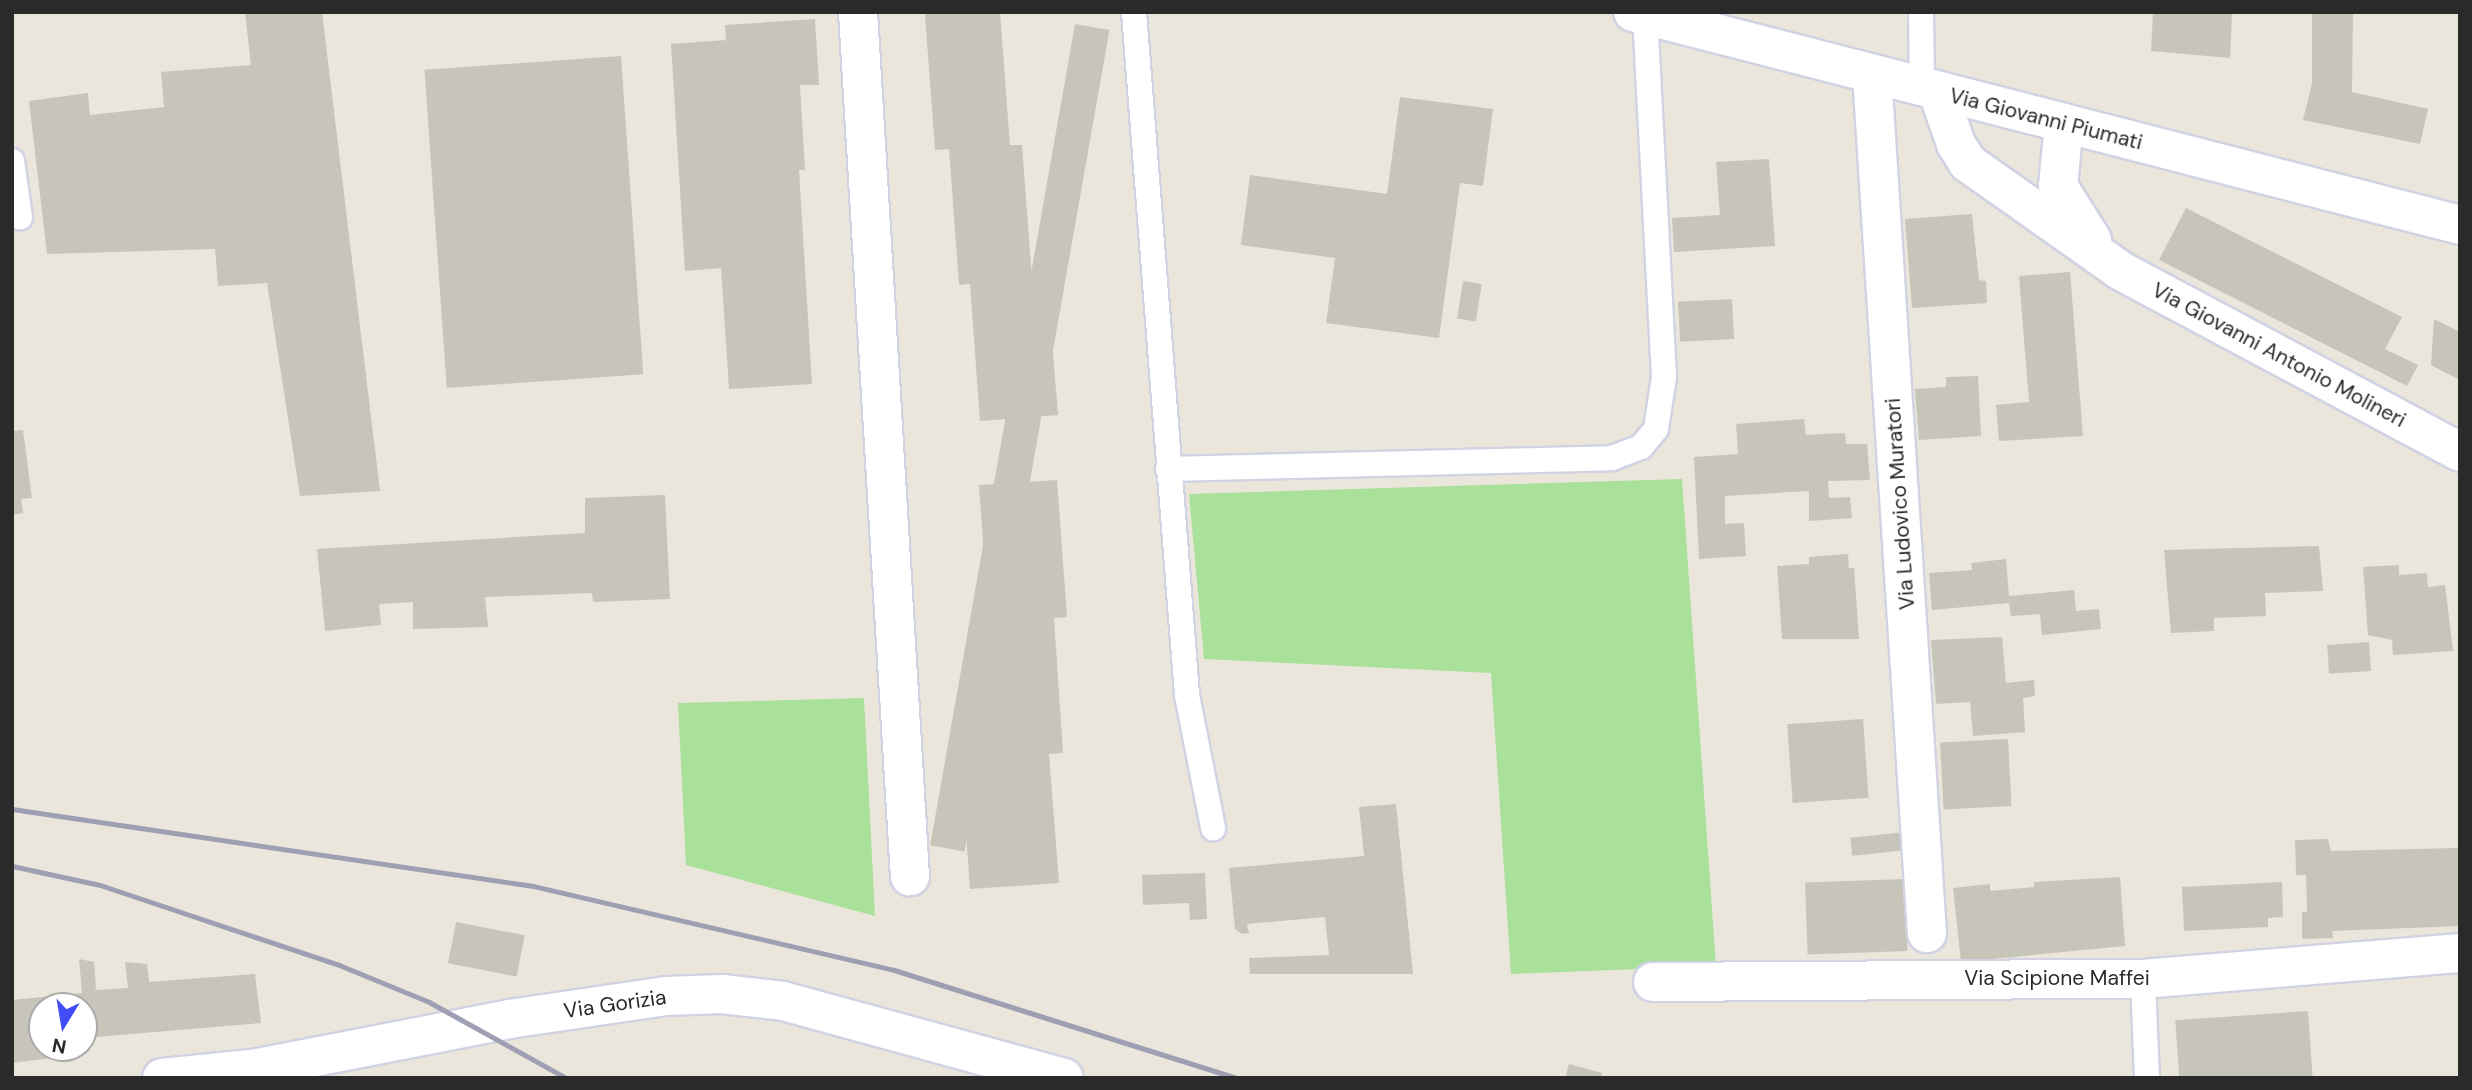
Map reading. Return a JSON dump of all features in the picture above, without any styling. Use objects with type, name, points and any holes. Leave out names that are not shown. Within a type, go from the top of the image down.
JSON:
[{"type":"street","points":[[858,12],[910,876]]},
{"type":"street","name":"Via Giovanni Piumati","points":[[1639,13],[2460,225]]},
{"type":"street","name":"Via Ludovico Muratori","points":[[1872,74],[1927,933]]},
{"type":"street","name":"Via Giovanni Antonio Molineri","points":[[1930,90],[1968,163],[2121,271],[2460,452]]},
{"type":"street","name":"Via Giovanni Antonio Molineri","points":[[2064,123],[2058,186],[2100,254]]},
{"type":"street","name":"Via Scipione Maffei","points":[[1653,982],[2143,979],[2460,953]]},
{"type":"street","name":"Via Gorizia","points":[[162,1078],[258,1068],[509,1019],[666,996],[722,994],[783,1001],[1063,1078]]},
{"type":"lane","points":[[1134,12],[1186,695],[1213,828]]},
{"type":"lane","points":[[1921,12],[1930,90]]},
{"type":"lane","points":[[1168,469],[1612,458],[1641,447],[1656,429],[1664,377],[1639,13]]},
{"type":"lane","points":[[12,161],[20,216]]},
{"type":"lane","points":[[2143,979],[2147,1078]]},
{"type":"green space","points":[[1682,479],[1716,966],[1511,974],[1491,673],[1204,659],[1189,494]]},
{"type":"green space","points":[[864,698],[875,916],[686,865],[678,703]]},
{"type":"building","points":[[245,12],[322,12],[380,491],[300,496],[267,283],[218,286],[215,249],[47,254],[29,101],[88,93],[90,115],[164,107],[161,72],[251,65]]},
{"type":"building","points":[[1000,12],[1010,145],[1022,145],[1032,278],[1047,277],[1058,415],[980,421],[970,284],[959,285],[949,149],[935,150],[925,14]]},
{"type":"building","points":[[2153,12],[2232,12],[2230,58],[2151,51]]},
{"type":"building","points":[[2312,12],[2353,12],[2352,92],[2428,109],[2420,144],[2303,120],[2312,83]]},
{"type":"building","points":[[815,19],[819,85],[800,85],[805,170],[799,170],[812,384],[729,389],[721,268],[685,271],[671,44],[726,40],[725,25]]},
{"type":"building","points":[[1075,24],[1109,30],[965,851],[930,845]]},
{"type":"building","points":[[621,56],[643,374],[447,388],[424,70]]},
{"type":"building","points":[[1400,97],[1493,109],[1483,186],[1460,183],[1439,338],[1326,323],[1335,258],[1241,245],[1250,175],[1387,194]]},
{"type":"building","points":[[1769,159],[1775,246],[1674,252],[1672,218],[1720,215],[1716,162]]},
{"type":"building","points":[[2186,208],[2402,317],[2385,349],[2418,365],[2407,386],[2159,260]]},
{"type":"building","points":[[1972,214],[1979,280],[1986,281],[1987,303],[1912,308],[1905,219]]},
{"type":"building","points":[[2070,272],[2083,436],[1999,441],[1996,405],[2029,402],[2019,276]]},
{"type":"building","points":[[1463,281],[1482,284],[1476,322],[1457,319]]},
{"type":"building","points":[[1732,299],[1734,339],[1680,342],[1678,302]]},
{"type":"building","points":[[2434,319],[2460,332],[2460,380],[2431,365]]},
{"type":"building","points":[[1978,376],[1981,436],[1919,440],[1915,389],[1946,387],[1946,377]]},
{"type":"building","points":[[1804,419],[1806,435],[1845,433],[1846,444],[1867,444],[1870,480],[1828,481],[1829,498],[1850,497],[1852,518],[1809,521],[1809,491],[1725,496],[1725,524],[1744,523],[1746,556],[1699,559],[1694,457],[1738,454],[1736,424]]},
{"type":"building","points":[[23,430],[32,498],[21,499],[23,513],[12,515],[12,431]]},
{"type":"building","points":[[1057,480],[1067,617],[1054,618],[1063,753],[1049,754],[1059,883],[970,889],[960,750],[977,748],[968,626],[989,625],[979,485]]},
{"type":"building","points":[[665,495],[670,599],[593,602],[592,593],[485,597],[488,627],[413,629],[413,602],[379,604],[381,625],[325,631],[317,549],[585,533],[585,498]]},
{"type":"building","points":[[2319,546],[2323,591],[2265,593],[2266,616],[2214,618],[2214,631],[2171,633],[2164,550]]},
{"type":"building","points":[[1848,554],[1849,568],[1854,568],[1859,639],[1782,639],[1777,566],[1809,564],[1809,557]]},
{"type":"building","points":[[2006,559],[2009,596],[2074,590],[2076,611],[2099,609],[2101,629],[2042,635],[2040,614],[2011,616],[2009,603],[1932,610],[1929,573],[1972,570],[1971,563]]},
{"type":"building","points":[[2399,565],[2399,575],[2427,573],[2428,587],[2445,585],[2453,651],[2393,655],[2392,640],[2368,635],[2363,567]]},
{"type":"building","points":[[2002,637],[2006,683],[2034,680],[2035,696],[2023,698],[2025,732],[1973,736],[1970,702],[1936,704],[1931,640]]},
{"type":"building","points":[[2369,642],[2371,671],[2329,674],[2327,645]]},
{"type":"building","points":[[1863,719],[1869,798],[1793,803],[1787,724]]},
{"type":"building","points":[[2008,739],[2012,806],[1944,809],[1940,743]]},
{"type":"building","points":[[1396,804],[1413,974],[1250,974],[1249,958],[1329,955],[1325,917],[1247,924],[1249,933],[1242,934],[1235,929],[1229,868],[1364,856],[1359,807]]},
{"type":"building","points":[[1906,832],[1908,850],[1852,856],[1850,838]]},
{"type":"building","points":[[2328,839],[2331,851],[2458,848],[2460,926],[2332,931],[2333,938],[2302,939],[2302,912],[2307,912],[2306,875],[2296,875],[2295,840]]},
{"type":"building","points":[[1205,873],[1207,919],[1190,920],[1189,903],[1143,905],[1142,875]]},
{"type":"building","points":[[2120,877],[2125,946],[1961,962],[1953,888],[1990,884],[1990,891],[2034,887],[2034,882]]},
{"type":"building","points":[[1905,879],[1908,951],[1808,954],[1805,882]]},
{"type":"building","points":[[2282,882],[2283,917],[2268,918],[2268,927],[2184,931],[2182,887]]},
{"type":"building","points":[[456,922],[525,935],[517,977],[448,963]]},
{"type":"building","points":[[79,959],[94,962],[96,990],[128,988],[125,962],[147,964],[149,982],[255,974],[261,1023],[98,1037],[98,992],[82,992]]},
{"type":"building","points":[[28,998],[28,1061],[12,1063],[12,1000]]},
{"type":"building","points":[[2308,1011],[2313,1078],[2179,1078],[2175,1020]]},
{"type":"building","points":[[1569,1064],[1602,1073],[1601,1078],[1565,1078]]},
{"type":"railway","points":[[12,809],[533,886],[894,970],[1237,1078]]},
{"type":"railway","points":[[12,866],[100,885],[339,965],[429,1002],[566,1078]]}]
